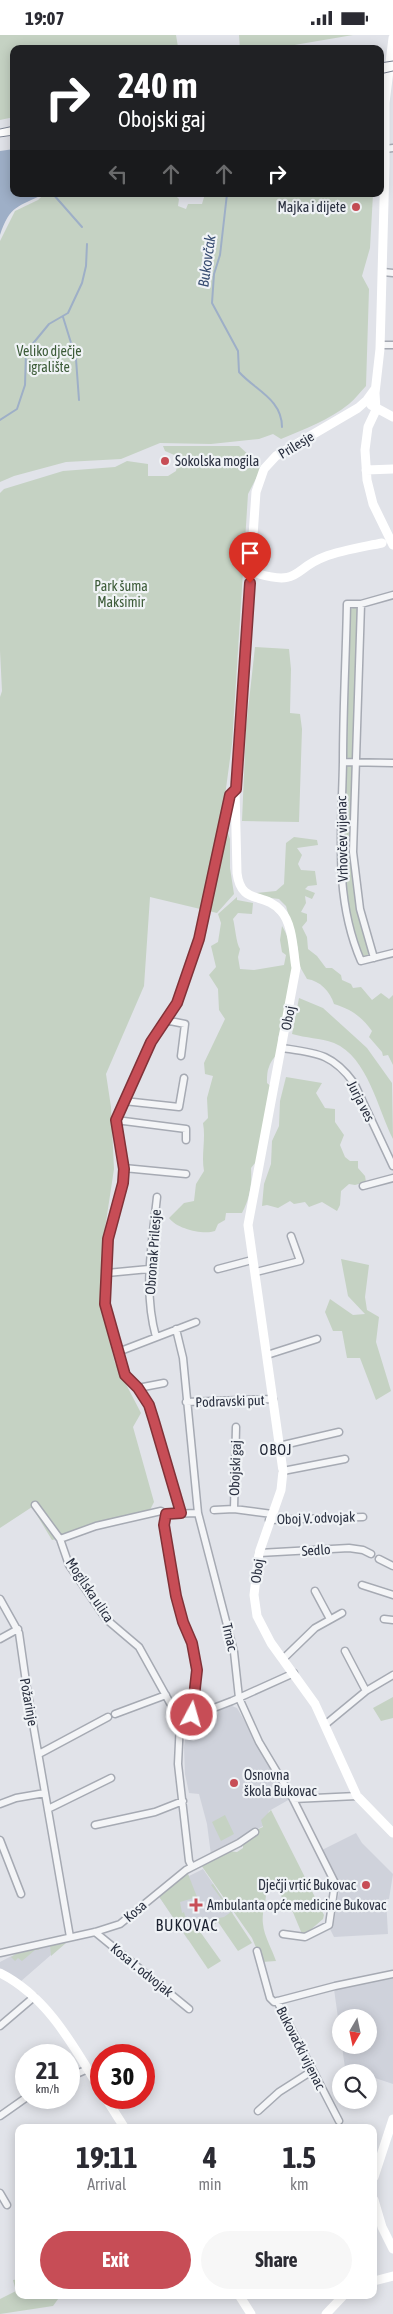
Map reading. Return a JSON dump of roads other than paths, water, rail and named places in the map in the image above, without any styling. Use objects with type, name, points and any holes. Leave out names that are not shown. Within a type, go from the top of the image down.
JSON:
[{"type":"street","points":[[393,38],[390,57],[392,65],[386,98],[389,148],[381,345],[374,389],[376,407],[367,431],[365,446],[366,470],[373,504],[393,547]]},
{"type":"street","points":[[384,94],[386,98]]},
{"type":"street","points":[[383,272],[393,273]]},
{"type":"street","points":[[381,345],[393,345]]},
{"type":"street","name":"Prilesje","points":[[358,408],[374,389]]},
{"type":"street","name":"Prilesje","points":[[116,1120],[151,1042],[177,1003],[199,939],[230,795],[236,789],[256,492],[264,469],[276,457],[358,408],[368,405],[376,407]]},
{"type":"street","points":[[376,407],[393,417]]},
{"type":"street","points":[[367,431],[378,417],[393,417]]},
{"type":"street","points":[[366,470],[393,469]]},
{"type":"street","points":[[382,543],[386,538],[386,532]]},
{"type":"street","points":[[249,585],[254,577],[262,575],[290,577],[323,557],[382,543],[393,547]]},
{"type":"street","points":[[251,559],[253,569],[262,575]]},
{"type":"street","name":"Vrhovčev vijenac","points":[[361,603],[354,864],[360,909],[374,958],[361,961],[342,883],[340,865],[347,604],[361,603],[393,595]]},
{"type":"street","points":[[343,762],[393,763]]},
{"type":"street","name":"Oboj","points":[[236,789],[238,885],[247,895],[267,900],[283,912],[295,960],[294,987],[250,1207],[249,1239],[256,1273],[283,1471],[281,1490],[259,1553],[254,1606],[260,1624],[315,1704],[326,1724],[357,1795],[393,1833]]},
{"type":"street","points":[[374,958],[393,953]]},
{"type":"street","points":[[165,1020],[186,1024],[181,1056]]},
{"type":"street","name":"Jurja ves","points":[[282,1048],[323,1055],[336,1062],[348,1074],[393,1166]]},
{"type":"street","points":[[124,1101],[179,1107],[184,1078]]},
{"type":"street","points":[[181,1513],[149,1405],[138,1388],[125,1375],[105,1304],[108,1239],[123,1183],[124,1169],[116,1120],[186,1129],[186,1140]]},
{"type":"street","points":[[124,1169],[186,1174]]},
{"type":"street","points":[[363,1186],[393,1178]]},
{"type":"street","name":"Obronak Prilesje","points":[[156,1337],[149,1306],[149,1269],[157,1197]]},
{"type":"street","points":[[256,1273],[300,1261],[292,1236]]},
{"type":"street","points":[[218,1269],[252,1260]]},
{"type":"street","points":[[107,1273],[149,1269]]},
{"type":"street","points":[[118,1352],[196,1322]]},
{"type":"street","name":"Trnac","points":[[176,1329],[181,1343],[198,1513],[234,1652],[239,1698],[259,1742],[293,1799],[336,1885],[329,1925],[305,1937],[283,1934]]},
{"type":"street","points":[[267,1355],[317,1339]]},
{"type":"street","points":[[138,1388],[164,1383]]},
{"type":"street","name":"Podravski put","points":[[186,1402],[273,1399]]},
{"type":"street","name":"Obojski gaj","points":[[234,1509],[236,1427]]},
{"type":"street","points":[[279,1446],[340,1433]]},
{"type":"street","points":[[283,1471],[345,1459]]},
{"type":"street","name":"Mogilska ulica","points":[[35,1505],[60,1539],[69,1565],[106,1619],[140,1647],[180,1721]]},
{"type":"street","name":"Obojski gaj","points":[[214,1510],[234,1509],[271,1517]]},
{"type":"street","name":"Mogilska ulica","points":[[60,1539],[96,1526],[133,1517],[161,1511],[166,1514]]},
{"type":"street","points":[[192,1715],[197,1670],[192,1643],[183,1622],[176,1596],[164,1525],[166,1514],[198,1513]]},
{"type":"street","name":"Oboj V. odvojak","points":[[271,1517],[363,1517]]},
{"type":"street","name":"Sedlo","points":[[259,1553],[349,1548],[363,1550],[371,1554]]},
{"type":"street","points":[[379,1559],[393,1566]]},
{"type":"street","points":[[362,1585],[393,1595]]},
{"type":"street","points":[[316,1591],[330,1619]]},
{"type":"street","name":"Požarinje","points":[[0,1599],[18,1629],[70,1937]]},
{"type":"street","points":[[283,1659],[311,1631],[342,1613]]},
{"type":"street","points":[[384,1619],[393,1620]]},
{"type":"street","points":[[0,1639],[18,1629]]},
{"type":"street","points":[[345,1651],[366,1691]]},
{"type":"street","points":[[192,1867],[189,1861],[178,1764],[180,1721],[239,1698],[294,1673]]},
{"type":"street","points":[[326,1724],[366,1691],[393,1675]]},
{"type":"street","points":[[39,1754],[111,1715],[166,1695]]},
{"type":"street","points":[[48,1809],[111,1778]]},
{"type":"street","points":[[0,1803],[45,1793]]},
{"type":"street","points":[[293,1799],[357,1795]]},
{"type":"street","points":[[95,1825],[155,1812],[183,1801]]},
{"type":"street","name":"Kosa","points":[[0,1953],[95,1932],[122,1922],[162,1888],[192,1867],[255,1833]]},
{"type":"street","points":[[0,1840],[22,1894]]},
{"type":"street","name":"Kosa I. odvojak","points":[[95,1932],[189,2009]]},
{"type":"street","points":[[257,1951],[271,2000],[277,2001]]},
{"type":"street","points":[[0,1973],[21,1985],[34,1997],[66,2034],[90,2072]]},
{"type":"street","name":"Bukovački vijenac","points":[[338,2121],[277,2001],[335,1985],[393,1974]]},
{"type":"street","points":[[0,2026],[34,1997]]},
{"type":"street","points":[[80,2072],[88,2069]]},
{"type":"street","points":[[258,2111],[279,2092],[312,2071]]},
{"type":"street","points":[[0,2116],[15,2105]]},
{"type":"street","points":[[113,2109],[122,2124]]},
{"type":"street","points":[[377,2160],[393,2119]]},
{"type":"street","points":[[0,2193],[7,2205]]},
{"type":"street","points":[[377,2211],[393,2249]]},
{"type":"street","points":[[377,2280],[393,2276]]},
{"type":"street","points":[[242,2299],[251,2314]]},
{"type":"street","points":[[326,2314],[340,2299]]},
{"type":"water","points":[[10,150],[10,197],[38,197],[11,212],[0,235],[0,151]]},
{"type":"waterway","points":[[56,197],[82,227]]},
{"type":"waterway","name":"Bukovčak","points":[[227,197],[220,255],[214,274],[212,303],[238,351],[239,372],[273,402],[281,417],[282,427]]},
{"type":"waterway","points":[[0,420],[17,409],[25,385],[26,352],[49,324],[68,313],[82,283],[86,266],[87,244]]},
{"type":"waterway","points":[[63,317],[76,359],[79,400]]},
{"type":"tram line","points":[[384,62],[393,61]]},
{"type":"tram line","points":[[384,73],[393,71]]},
{"type":"tram line","points":[[0,129],[10,127]]},
{"type":"tram line","points":[[0,137],[10,136]]},
{"type":"place","name":"Majka i dijete","points":[[356,207]]},
{"type":"place","name":"Sokolska mogila","points":[[165,461]]},
{"type":"place","name":"Osnovna škola Bukovac","points":[[234,1783]]},
{"type":"place","name":"Dječji vrtić Bukovac","points":[[366,1885]]},
{"type":"place","name":"Ambulanta opće medicine Bukovac","points":[[196,1905]]},
{"type":"district","name":"OBOJ","points":[[276,1450]]},
{"type":"district","name":"BUKOVAC","points":[[187,1925]]},
{"type":"park label","name":"Veliko dječje igralište","points":[[49,360]]},
{"type":"park label","name":"Park šuma Maksimir","points":[[121,594]]}]
